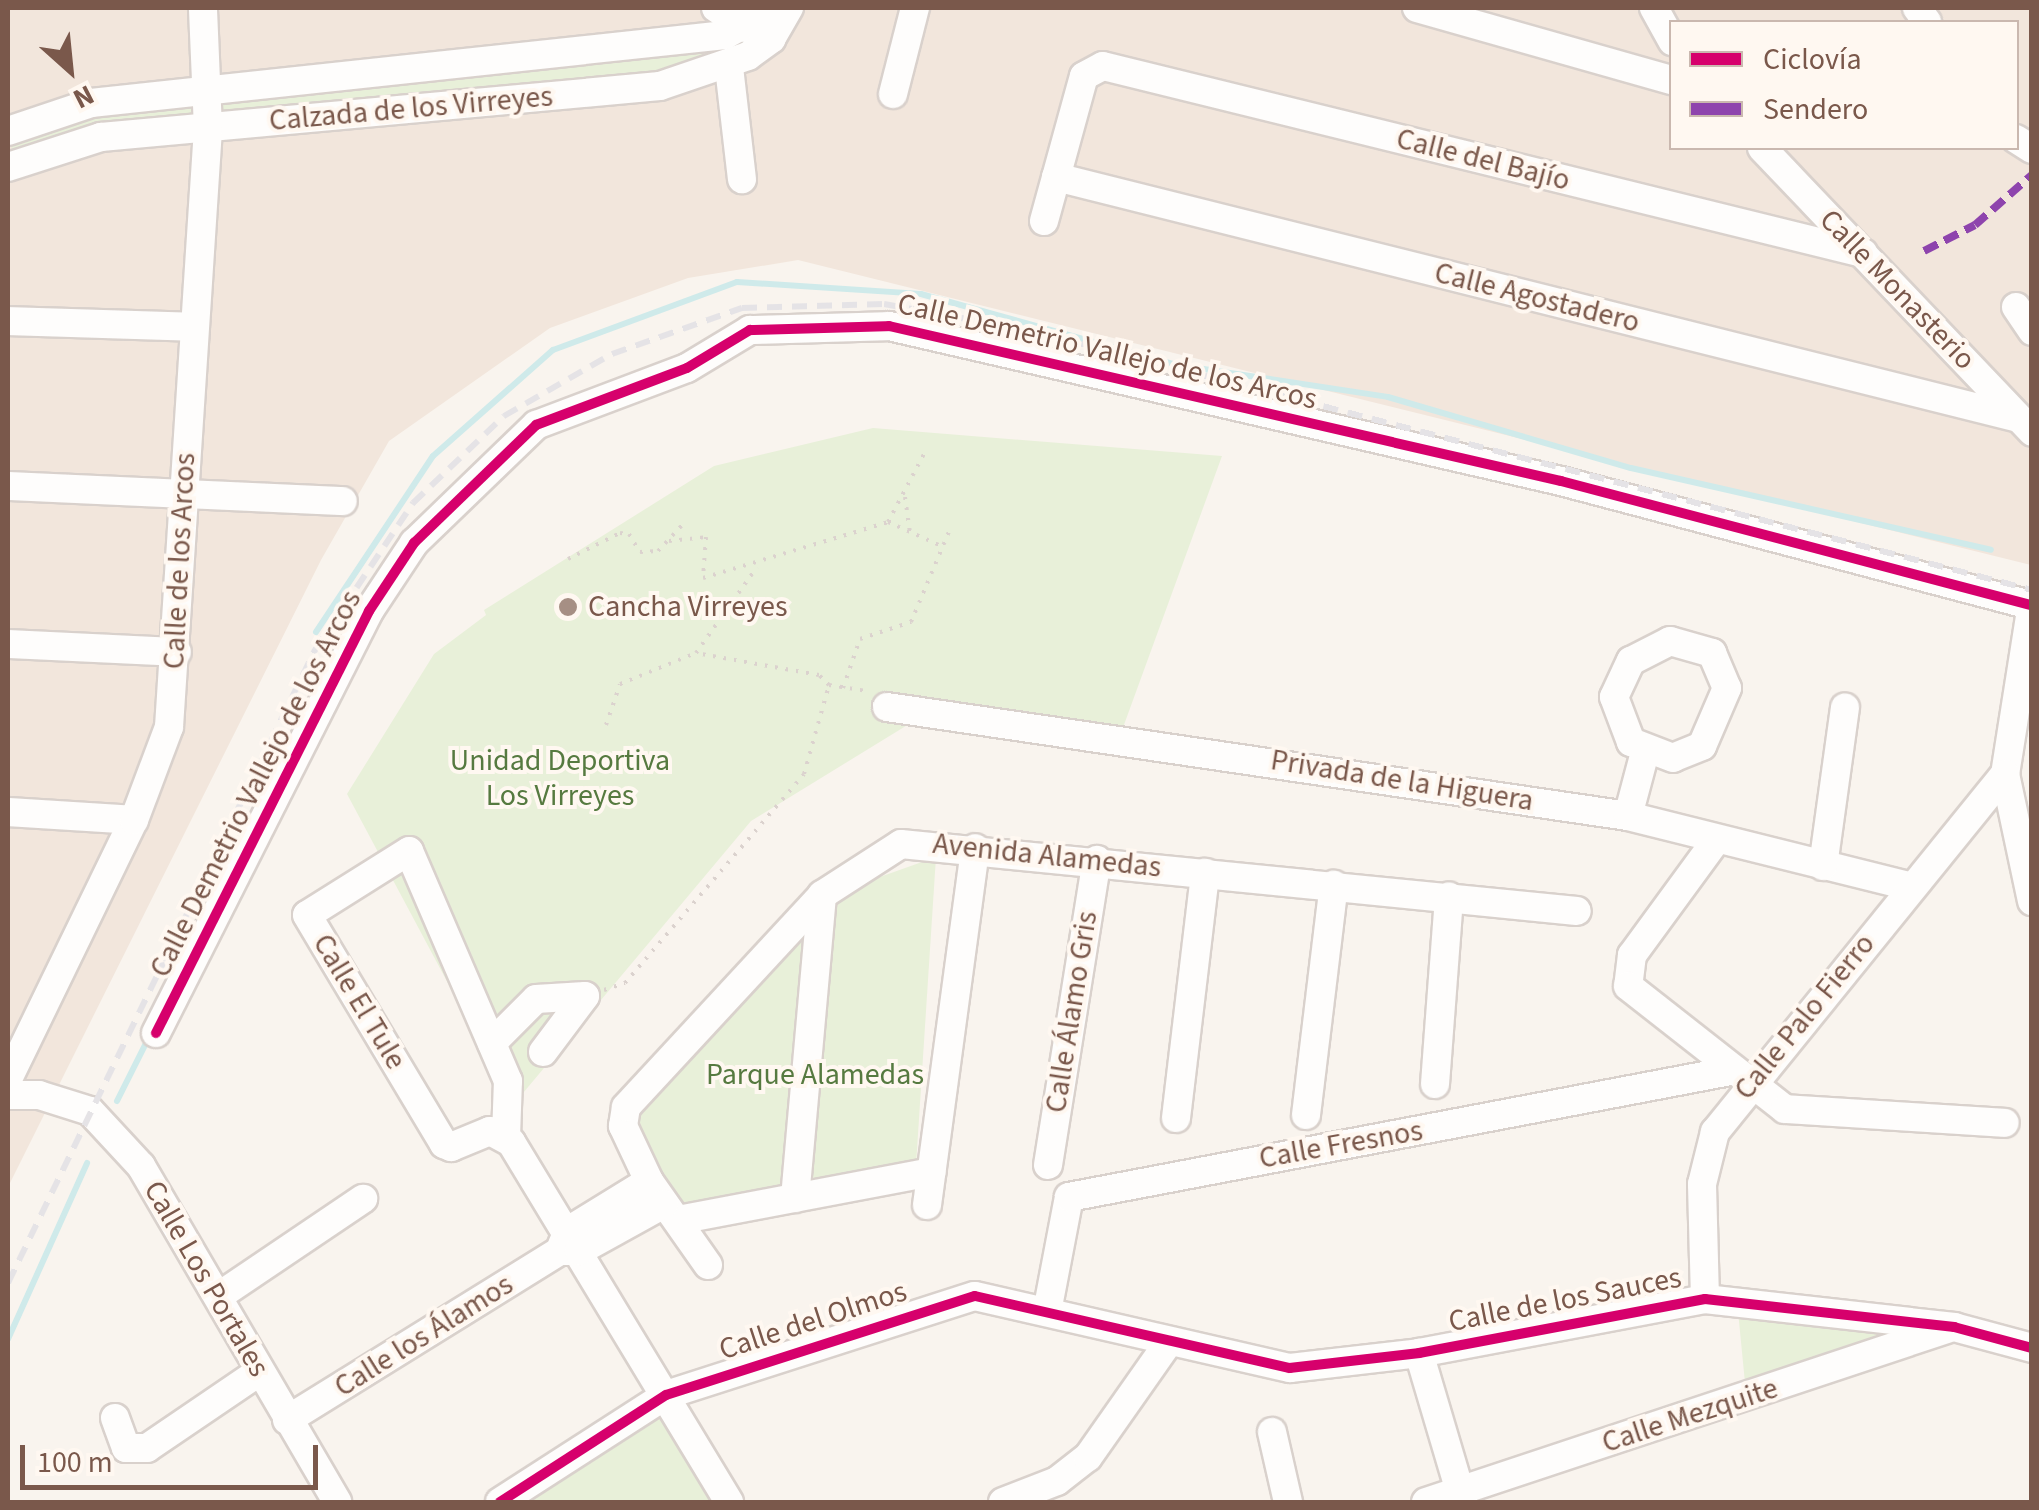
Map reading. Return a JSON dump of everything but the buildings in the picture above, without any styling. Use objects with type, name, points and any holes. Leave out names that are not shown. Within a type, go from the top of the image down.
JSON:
[{"type":"street","name":"Calle de los Arcos","points":[[10,1068],[134,820],[169,728],[177,652],[183,494],[208,129],[204,8]]},
{"type":"street","points":[[716,8],[746,28]]},
{"type":"street","name":"Calzada de los Virreyes","points":[[8,131],[92,103],[586,53],[746,28],[774,8]]},
{"type":"street","name":"Calzada de los Virreyes","points":[[8,167],[101,137],[660,86],[729,67],[771,39],[789,8]]},
{"type":"street","points":[[893,94],[915,8]]},
{"type":"street","points":[[1417,8],[1669,79]]},
{"type":"street","points":[[1654,8],[1669,35]]},
{"type":"street","name":"Calle del Bajío","points":[[1056,178],[1084,76],[1103,66],[1863,253]]},
{"type":"street","points":[[729,67],[742,180]]},
{"type":"street","name":"Calle Monasterio","points":[[1764,150],[2024,425]]},
{"type":"street","points":[[1044,221],[1056,178]]},
{"type":"street","name":"Calle Agostadero","points":[[1056,178],[2024,425]]},
{"type":"street","points":[[8,321],[194,328]]},
{"type":"street","name":"Calle Demetrio Vallejo de los Arcos","points":[[156,1033],[369,611],[414,543],[536,425],[687,368],[750,330],[890,326],[1561,481],[2031,605]]},
{"type":"street","points":[[8,486],[343,500]]},
{"type":"street","points":[[2031,605],[2004,774],[2021,818],[2032,901]]},
{"type":"street","points":[[1660,643],[1701,646],[1721,664],[1727,688],[1709,736],[1682,757],[1645,752],[1630,742],[1616,712],[1622,671],[1660,643]]},
{"type":"street","points":[[8,644],[177,652]]},
{"type":"street","name":"Privada de la Higuera","points":[[887,707],[1628,816],[1912,887]]},
{"type":"street","points":[[1823,866],[1845,708]]},
{"type":"street","points":[[1628,816],[1645,752]]},
{"type":"street","name":"Calle Palo Fierro","points":[[1706,1299],[1706,1162],[1739,1077],[1912,887],[2004,774]]},
{"type":"street","points":[[8,812],[134,820]]},
{"type":"street","points":[[1717,839],[1625,973],[1644,1001],[1785,1109],[2005,1123]]},
{"type":"street","name":"Avenida Alamedas","points":[[708,1264],[663,1202],[623,1126],[626,1107],[822,895],[901,844],[975,848],[1577,910]]},
{"type":"street","points":[[928,1205],[975,848]]},
{"type":"street","name":"Calle El Tule","points":[[414,851],[492,1043],[511,1099],[506,1137],[490,1131],[451,1147],[444,1144],[308,910],[414,851]]},
{"type":"street","name":"Calle Álamo Gris","points":[[1048,1165],[1096,860]]},
{"type":"street","points":[[1176,1118],[1205,873]]},
{"type":"street","points":[[1306,1115],[1334,885]]},
{"type":"street","points":[[795,1198],[822,895]]},
{"type":"street","points":[[1436,1084],[1450,897]]},
{"type":"street","points":[[492,1043],[536,999],[585,996]]},
{"type":"street","points":[[543,1052],[585,996]]},
{"type":"street","points":[[10,1068],[39,1095]]},
{"type":"street","name":"Calle Fresnos","points":[[1047,1312],[1068,1197],[1739,1077]]},
{"type":"street","name":"Calle Los Portales","points":[[8,1095],[39,1095],[90,1112],[129,1152],[337,1502]]},
{"type":"street","points":[[506,1137],[730,1502]]},
{"type":"street","points":[[663,1202],[795,1198],[932,1172]]},
{"type":"street","points":[[218,1296],[363,1199]]},
{"type":"street","name":"Calle los Álamos","points":[[288,1420],[569,1245],[663,1202]]},
{"type":"street","name":"Calle del Olmos","points":[[500,1502],[666,1395],[957,1299],[996,1298],[1168,1343]]},
{"type":"street","name":"Calle de los Sauces","points":[[1168,1343],[1290,1368],[1419,1354],[1706,1299],[1954,1327],[2032,1348]]},
{"type":"street","name":"Calle Mezquite","points":[[1426,1502],[1461,1497],[1954,1327]]},
{"type":"street","points":[[1003,1502],[1057,1481],[1088,1457],[1168,1343]]},
{"type":"street","points":[[1419,1354],[1461,1497]]},
{"type":"street","points":[[115,1418],[126,1448],[146,1448],[259,1372]]},
{"type":"street","points":[[1272,1432],[1288,1502]]},
{"type":"path","points":[[888,522],[926,452]]},
{"type":"path","points":[[904,493],[910,532]]},
{"type":"path","points":[[696,653],[757,567],[770,555],[888,522],[940,545]]},
{"type":"path","points":[[568,559],[620,533],[628,534],[640,552],[658,551],[684,523]]},
{"type":"path","points":[[843,688],[860,639],[911,622],[940,545],[951,527]]},
{"type":"path","points":[[669,541],[706,538],[703,578],[757,567]]},
{"type":"path","points":[[606,724],[620,684],[696,653],[819,675],[829,686],[867,690],[887,707]]},
{"type":"path","points":[[585,996],[624,983],[804,774],[829,686]]},
{"type":"shaded area","points":[[8,8],[2031,8],[2031,565],[798,260],[688,278],[550,328],[389,441],[321,560],[8,1187]]},
{"type":"green space","points":[[726,30],[743,52],[710,71],[205,126],[200,92]]},
{"type":"green space","points":[[191,93],[197,127],[14,160],[8,125]]},
{"type":"green space","name":"Unidad Deportiva Los Virreyes","points":[[873,428],[1222,456],[1117,744],[927,713],[751,821],[513,1105],[347,794],[434,654],[486,615],[484,610],[714,466]]},
{"type":"green space","name":"Parque Alamedas","points":[[936,857],[916,1165],[682,1208],[630,1116],[804,929],[863,883]]},
{"type":"green space","points":[[1738,1311],[1939,1327],[1746,1393]]},
{"type":"green space","points":[[662,1408],[717,1502],[524,1502]]},
{"type":"waterway","points":[[316,632],[433,456],[553,350],[737,282],[921,294],[1177,365],[1388,397],[1631,468],[1991,550]]},
{"type":"waterway","points":[[117,1101],[150,1035]]},
{"type":"waterway","points":[[8,1339],[87,1163]]},
{"type":"railway","points":[[8,1283],[315,650],[413,503],[504,416],[612,354],[742,308],[884,304],[1033,331],[2032,590]]},
{"type":"marked path","points":[[1924,251],[1975,225],[2032,175]]},
{"type":"cycle path","points":[[156,1033],[369,611],[414,543],[536,425],[687,368],[750,330],[889,326],[1561,481],[2031,605]]},
{"type":"cycle path","points":[[500,1502],[666,1395],[975,1296],[1290,1368],[1419,1353],[1705,1299],[1954,1327],[2032,1348]]},
{"type":"place","name":"Cancha Virreyes","points":[[568,607]]}]
